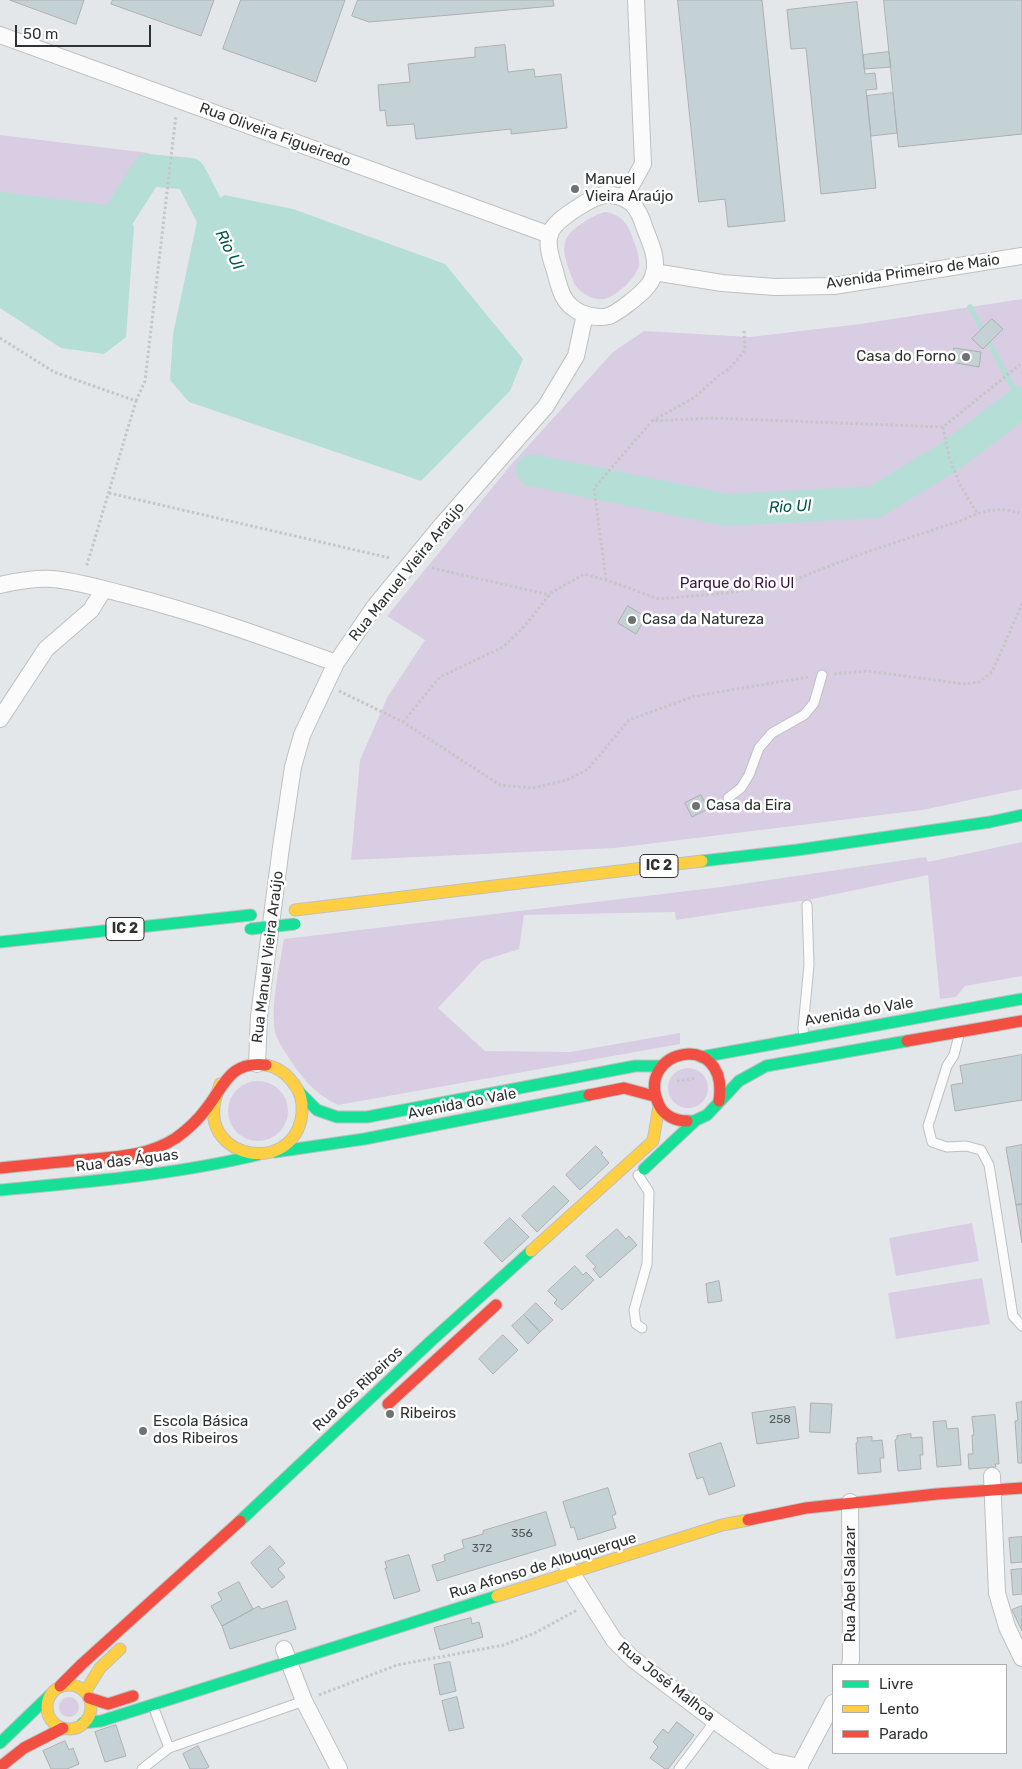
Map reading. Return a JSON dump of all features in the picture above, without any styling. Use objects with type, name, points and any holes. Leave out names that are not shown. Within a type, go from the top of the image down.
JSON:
[{"type":"main road","name":"IC 2","points":[[0,942],[295,910],[797,850],[990,822],[1022,815]]},
{"type":"main road","points":[[245,929],[300,923]]},
{"type":"main road","name":"Avenida do Vale","points":[[299,1092],[317,1110],[330,1115],[337,1117],[367,1117],[635,1066],[662,1066],[670,1059],[680,1055],[691,1054],[701,1057],[1022,999]]},
{"type":"main road","points":[[634,1178],[695,1121],[713,1111],[740,1080],[766,1066],[1022,1021]]},
{"type":"main road","points":[[701,1057],[710,1062],[721,1080],[722,1091],[719,1102]]},
{"type":"main road","points":[[257,1064],[270,1066],[292,1080],[299,1092],[303,1106],[302,1120],[296,1133],[287,1144],[275,1152],[257,1155],[244,1153],[231,1146],[221,1137],[212,1111],[214,1097],[220,1084],[230,1074],[243,1067],[257,1064]]},
{"type":"main road","points":[[656,1101],[654,1084],[656,1074],[662,1066]]},
{"type":"main road","name":"Rua das Águas","points":[[0,1168],[133,1155],[152,1151],[187,1130],[208,1106],[220,1084]]},
{"type":"main road","name":"Avenida do Vale","points":[[275,1152],[364,1138],[624,1088],[656,1101],[665,1114],[674,1119],[685,1122],[695,1121]]},
{"type":"main road","name":"Rua dos Ribeiros","points":[[60,1686],[229,1532],[431,1341],[653,1141],[656,1101]]},
{"type":"main road","name":"Rua das Águas","points":[[0,1190],[134,1177],[211,1166],[257,1155]]},
{"type":"main road","name":"Rua dos Ribeiros","points":[[377,1414],[502,1299]]},
{"type":"main road","name":"Rua Afonso de Albuquerque","points":[[0,1767],[24,1748],[63,1728],[77,1727],[83,1723],[100,1721],[152,1704],[285,1652],[565,1564],[722,1525],[806,1508],[992,1480],[1022,1488]]},
{"type":"main road","points":[[83,1723],[90,1712],[87,1695],[100,1668],[129,1642]]},
{"type":"main road","points":[[0,1743],[60,1686],[74,1685],[87,1695],[108,1704],[145,1692]]},
{"type":"main road","points":[[50,1695],[47,1702],[48,1715],[57,1726],[63,1728]]},
{"type":"street","points":[[624,198],[643,164],[636,0]]},
{"type":"street","name":"Rua Oliveira Figueiredo","points":[[0,35],[550,235]]},
{"type":"street","points":[[607,194],[624,198],[640,212],[656,263],[651,282],[645,290],[611,315],[594,316],[585,314],[570,304],[564,297],[548,251],[550,235],[559,220],[597,195],[607,194]]},
{"type":"street","name":"Avenida Primeiro de Maio","points":[[654,272],[722,284],[775,287],[834,286],[1022,256]]},
{"type":"street","name":"Rua Manuel Vieira Araújo","points":[[257,1064],[259,1016],[265,962],[293,767],[302,735],[336,663],[376,606],[546,406],[576,356],[585,314]]},
{"type":"street","points":[[0,585],[24,579],[52,579],[82,583],[163,604],[280,642],[336,663]]},
{"type":"street","points":[[0,719],[46,649],[91,610],[104,589]]},
{"type":"street","points":[[992,1480],[997,1593],[1008,1627],[1022,1658]]},
{"type":"street","name":"Rua Abel Salazar","points":[[850,1502],[850,1664]]},
{"type":"street","name":"Rua José Malhoa","points":[[565,1564],[614,1640],[633,1659],[771,1761],[799,1768]]},
{"type":"street","points":[[285,1652],[304,1701],[340,1769]]},
{"type":"street","points":[[799,1768],[832,1705]]},
{"type":"lane","points":[[728,798],[741,788],[749,775],[759,748],[772,733],[804,715],[814,702],[822,674]]},
{"type":"lane","points":[[804,1037],[803,1028],[809,965],[807,905]]},
{"type":"lane","points":[[960,1032],[954,1055],[947,1066],[928,1126],[932,1142],[947,1147],[966,1146],[980,1150],[989,1165],[1013,1316],[1022,1326]]},
{"type":"lane","points":[[634,1178],[649,1192],[647,1264],[634,1310],[636,1324],[642,1328]]},
{"type":"lane","points":[[142,1769],[169,1748],[304,1701]]},
{"type":"lane","points":[[152,1704],[169,1748]]},
{"type":"lane","points":[[679,1769],[715,1721]]},
{"type":"path","points":[[82,583],[136,401],[145,381],[178,100]]},
{"type":"path","points":[[606,580],[594,488],[652,421],[695,397],[729,369],[745,350],[744,328]]},
{"type":"path","points":[[0,338],[54,372],[136,401]]},
{"type":"path","points":[[652,421],[712,418],[943,427],[1022,363]]},
{"type":"path","points":[[943,427],[949,457],[960,485],[977,513]]},
{"type":"path","points":[[109,493],[390,558]]},
{"type":"path","points":[[403,722],[440,677],[503,647],[522,629],[550,595],[584,574],[659,599],[736,592],[788,582],[861,554],[963,520],[977,513],[1002,508],[1022,514]]},
{"type":"path","points":[[432,568],[550,595]]},
{"type":"path","points":[[334,689],[403,722],[500,785],[533,788],[567,780],[588,769],[629,720],[696,696],[822,674],[866,671],[965,684],[980,682],[992,672],[1022,604]]},
{"type":"path","points":[[304,1701],[397,1665],[504,1645],[535,1633],[591,1602]]},
{"type":"green space","points":[[0,135],[149,153],[120,207],[0,193]]},
{"type":"green space","points":[[605,212],[619,217],[628,227],[637,250],[639,265],[635,275],[622,289],[608,298],[598,299],[583,293],[575,285],[564,250],[565,243],[573,230],[593,217]]},
{"type":"green space","name":"Parque do Rio Ul","points":[[1022,299],[1022,789],[922,810],[615,848],[351,860],[360,760],[388,696],[425,640],[387,616],[510,466],[613,352],[644,331],[750,337],[860,324]]},
{"type":"green space","points":[[1022,842],[1022,976],[965,986],[956,997],[940,999],[928,875],[807,900],[676,920],[675,912],[524,915],[519,949],[482,961],[438,1008],[485,1051],[570,1052],[680,1033],[680,1044],[338,1105],[324,1097],[309,1084],[295,1067],[277,1038],[274,1003],[284,939],[721,887],[926,857],[928,862]]},
{"type":"green space","points":[[688,1068],[702,1074],[708,1088],[702,1102],[688,1108],[674,1102],[668,1088],[674,1074]]},
{"type":"green space","points":[[252,1081],[264,1081],[275,1086],[283,1094],[288,1105],[286,1123],[275,1136],[264,1141],[252,1141],[241,1136],[233,1128],[228,1117],[228,1105],[233,1094],[241,1086]]},
{"type":"green space","points":[[972,1223],[979,1261],[896,1276],[889,1238]]},
{"type":"green space","points":[[982,1278],[990,1324],[896,1339],[888,1293]]},
{"type":"green space","points":[[65,1697],[73,1697],[79,1703],[79,1711],[73,1717],[65,1717],[59,1711],[59,1703]]},
{"type":"water","points":[[0,193],[124,207],[134,227],[126,337],[104,354],[61,348],[0,308]]},
{"type":"water","points":[[224,195],[293,209],[445,264],[523,359],[510,391],[421,481],[189,402],[170,380],[173,334],[197,222]]},
{"type":"building","points":[[10,0],[84,0],[76,24]]},
{"type":"building","points":[[113,0],[214,0],[201,36],[111,4]]},
{"type":"building","points":[[241,0],[345,0],[316,82],[223,49]]},
{"type":"building","points":[[358,0],[553,0],[554,6],[369,22],[352,16]]},
{"type":"building","points":[[678,0],[762,0],[785,221],[728,227],[725,199],[699,202]]},
{"type":"building","points":[[884,0],[1022,0],[1022,134],[899,147]]},
{"type":"building","points":[[857,2],[865,74],[875,73],[877,89],[866,90],[876,188],[821,194],[806,48],[791,49],[787,10]]},
{"type":"building","points":[[505,45],[508,72],[534,69],[535,77],[561,74],[567,128],[511,134],[511,129],[416,139],[414,124],[387,126],[385,110],[380,111],[378,85],[410,82],[408,64],[475,57],[475,48]]},
{"type":"building","points":[[889,52],[891,67],[864,69],[863,55]]},
{"type":"building","points":[[893,93],[897,133],[871,136],[867,96]]},
{"type":"building","points":[[992,319],[1003,329],[983,349],[972,339]]},
{"type":"building","name":"Casa do Forno","points":[[954,348],[981,352],[979,367],[951,362]]},
{"type":"building","name":"Casa da Natureza","points":[[628,606],[646,617],[636,634],[618,623]]},
{"type":"building","name":"Casa da Eira","points":[[701,795],[708,809],[692,817],[685,803]]},
{"type":"building","points":[[1022,1055],[1022,1100],[955,1111],[951,1085],[963,1083],[960,1066]]},
{"type":"building","points":[[1022,1145],[1022,1204],[1016,1205],[1006,1148]]},
{"type":"building","points":[[596,1146],[609,1163],[580,1190],[566,1175]]},
{"type":"building","points":[[554,1186],[569,1201],[537,1232],[522,1216]]},
{"type":"building","points":[[1022,1204],[1022,1243],[1016,1205]]},
{"type":"building","points":[[510,1218],[529,1237],[502,1262],[484,1243]]},
{"type":"building","points":[[617,1229],[626,1239],[629,1236],[637,1245],[600,1278],[593,1269],[596,1267],[586,1256]]},
{"type":"building","points":[[575,1266],[583,1275],[586,1272],[594,1280],[562,1310],[554,1303],[557,1300],[548,1291]]},
{"type":"building","points":[[719,1281],[722,1301],[708,1303],[706,1284]]},
{"type":"building","points":[[536,1303],[553,1320],[540,1332],[524,1315]]},
{"type":"building","points":[[524,1315],[540,1332],[528,1344],[512,1326]]},
{"type":"building","points":[[503,1335],[518,1350],[493,1374],[479,1359]]},
{"type":"building","points":[[1022,1402],[1022,1463],[1018,1463],[1015,1421],[1018,1420],[1016,1403]]},
{"type":"building","points":[[811,1403],[832,1404],[830,1433],[810,1432]]},
{"type":"building","points":[[795,1407],[799,1438],[757,1444],[752,1413]]},
{"type":"building","points":[[995,1415],[999,1464],[995,1464],[996,1467],[969,1469],[968,1454],[973,1454],[972,1435],[974,1435],[972,1417]]},
{"type":"building","points":[[946,1421],[947,1429],[958,1428],[961,1465],[937,1467],[933,1422]]},
{"type":"building","points":[[911,1434],[911,1438],[922,1437],[923,1455],[920,1455],[921,1469],[898,1471],[895,1440],[897,1436]]},
{"type":"building","points":[[872,1437],[872,1441],[882,1440],[884,1458],[880,1458],[881,1472],[858,1474],[857,1438]]},
{"type":"building","points":[[721,1443],[735,1486],[709,1495],[703,1477],[697,1479],[689,1454]]},
{"type":"building","points":[[608,1488],[616,1514],[612,1516],[616,1528],[578,1540],[574,1527],[571,1528],[563,1502]]},
{"type":"building","points":[[546,1512],[556,1545],[437,1581],[432,1565],[445,1561],[444,1555],[464,1548],[462,1540],[483,1534],[483,1531]]},
{"type":"building","points":[[1022,1537],[1022,1562],[1011,1563],[1009,1538]]},
{"type":"building","points":[[270,1546],[285,1563],[278,1569],[285,1577],[272,1588],[251,1563]]},
{"type":"building","points":[[409,1555],[420,1591],[394,1599],[385,1562]]},
{"type":"building","points":[[1022,1569],[1022,1594],[1013,1595],[1011,1570]]},
{"type":"building","points":[[239,1582],[253,1609],[222,1626],[211,1606],[222,1600],[218,1593]]},
{"type":"building","points":[[287,1601],[296,1629],[230,1649],[222,1626],[259,1606],[261,1609]]},
{"type":"building","points":[[1022,1606],[1022,1631],[1012,1610]]},
{"type":"building","points":[[471,1618],[472,1624],[479,1622],[483,1637],[440,1650],[434,1628]]},
{"type":"building","points":[[450,1662],[456,1691],[440,1695],[434,1665]]},
{"type":"building","points":[[457,1697],[464,1728],[449,1731],[442,1701]]},
{"type":"building","points":[[677,1722],[694,1735],[668,1769],[665,1769],[650,1758],[658,1747],[653,1742],[663,1729],[668,1733]]},
{"type":"building","points":[[116,1725],[126,1756],[105,1762],[95,1732]]},
{"type":"building","points":[[65,1741],[69,1750],[73,1748],[79,1764],[67,1769],[51,1769],[43,1751]]},
{"type":"building","points":[[198,1746],[209,1767],[205,1769],[190,1769],[183,1754]]},
{"type":"waterway","name":"Rio Ul","points":[[91,236],[114,223],[148,170],[190,174],[229,249]]},
{"type":"waterway","points":[[970,307],[1021,403]]},
{"type":"waterway","name":"Rio Ul","points":[[532,470],[727,510],[875,502],[949,457],[1022,402]]},
{"type":"traffic: fast","points":[[702,861],[797,850],[990,822],[1022,815]]},
{"type":"traffic: fast","points":[[0,942],[251,915]]},
{"type":"traffic: fast","points":[[250,929],[295,924]]},
{"type":"traffic: fast","points":[[701,1057],[1022,999]]},
{"type":"traffic: fast","points":[[687,1121],[694,1121],[707,1115],[739,1081],[766,1066],[907,1041]]},
{"type":"traffic: fast","points":[[299,1092],[317,1110],[337,1117],[367,1117],[635,1066],[662,1066]]},
{"type":"traffic: fast","points":[[275,1152],[364,1139],[589,1095]]},
{"type":"traffic: fast","points":[[644,1169],[695,1121]]},
{"type":"traffic: fast","points":[[0,1190],[161,1173],[257,1155]]},
{"type":"traffic: fast","points":[[240,1521],[431,1341],[531,1251]]},
{"type":"traffic: fast","points":[[83,1723],[101,1721],[497,1596]]},
{"type":"traffic: fast","points":[[0,1743],[50,1695]]},
{"type":"traffic: slow","points":[[295,910],[702,861]]},
{"type":"traffic: slow","points":[[220,1084],[214,1106],[215,1124],[223,1138],[235,1148],[250,1153],[266,1153],[281,1148],[293,1137],[301,1120],[302,1101],[292,1081],[281,1071],[266,1065]]},
{"type":"traffic: slow","points":[[531,1251],[653,1141],[659,1106]]},
{"type":"traffic: slow","points":[[497,1596],[722,1525],[748,1520]]},
{"type":"traffic: slow","points":[[85,1692],[100,1668],[120,1649]]},
{"type":"traffic: slow","points":[[65,1685],[73,1685],[85,1691],[91,1707],[85,1723],[73,1729],[65,1729],[53,1723],[47,1711],[47,1703],[53,1691],[65,1685]]},
{"type":"traffic: jam","points":[[907,1041],[1022,1021]]},
{"type":"traffic: jam","points":[[687,1121],[671,1117],[659,1105],[655,1086],[659,1070],[669,1060],[683,1055],[698,1055],[711,1063],[719,1078],[719,1101]]},
{"type":"traffic: jam","points":[[0,1168],[117,1157],[142,1153],[153,1149],[176,1138],[192,1125],[206,1109],[229,1076],[244,1067],[266,1065]]},
{"type":"traffic: jam","points":[[589,1095],[624,1088],[654,1096]]},
{"type":"traffic: jam","points":[[388,1404],[496,1305]]},
{"type":"traffic: jam","points":[[748,1520],[806,1508],[937,1494],[1022,1488]]},
{"type":"traffic: jam","points":[[60,1686],[240,1521]]},
{"type":"traffic: jam","points":[[89,1698],[108,1704],[133,1696]]},
{"type":"traffic: jam","points":[[0,1767],[24,1748],[63,1728]]},
{"type":"place","name":"Manuel Vieira Araújo","points":[[575,189]]},
{"type":"place","name":"Casa do Forno","points":[[966,357]]},
{"type":"place","name":"Casa da Natureza","points":[[632,620]]},
{"type":"place","name":"Casa da Eira","points":[[696,806]]},
{"type":"place","name":"Ribeiros","points":[[390,1414]]},
{"type":"place","name":"Escola Básica dos Ribeiros","points":[[143,1431]]}]
